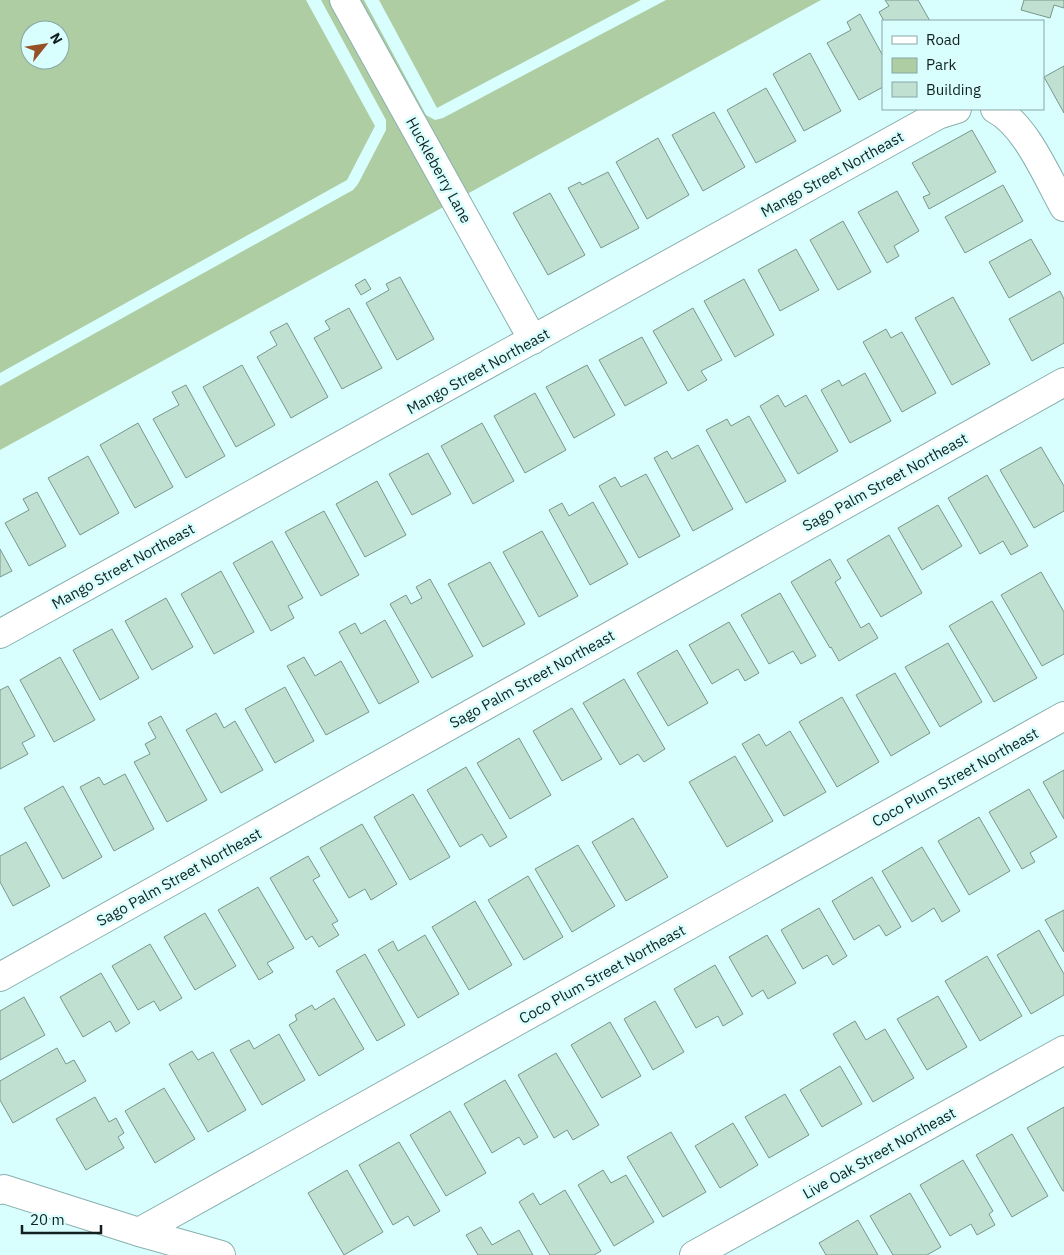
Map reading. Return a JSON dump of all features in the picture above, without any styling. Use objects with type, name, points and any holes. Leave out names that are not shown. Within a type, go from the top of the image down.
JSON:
[{"type":"street","name":"Huckleberry Lane","points":[[344,0],[533,340]]},
{"type":"street","name":"Mango Street Northeast","points":[[0,634],[938,115],[954,110]]},
{"type":"street","points":[[997,110],[1019,128],[1064,207]]},
{"type":"street","name":"Sago Palm Street Northeast","points":[[0,977],[1064,382]]},
{"type":"street","name":"Coco Plum Street Northeast","points":[[139,1232],[1064,716]]},
{"type":"street","name":"Live Oak Street Northeast","points":[[694,1255],[1064,1050]]},
{"type":"street","points":[[1,1188],[139,1232],[221,1255]]},
{"type":"green space","points":[[0,0],[306,0],[375,126],[347,180],[0,373]]},
{"type":"green space","points":[[321,0],[364,0],[426,115],[435,120],[443,118],[666,0],[821,0],[0,450],[0,386],[353,190],[358,184],[386,130],[386,120]]},
{"type":"green space","points":[[379,0],[641,0],[437,108]]},
{"type":"building","points":[[885,0],[918,0],[929,20],[883,20],[879,12],[889,6]]},
{"type":"building","points":[[1024,0],[1064,0],[1064,8],[1054,5],[1050,18],[1021,10]]},
{"type":"building","points":[[860,14],[882,54],[882,88],[859,100],[827,43],[851,30],[847,22]]},
{"type":"building","points":[[810,53],[841,111],[804,131],[773,74]]},
{"type":"building","points":[[1064,66],[1064,113],[1044,77]]},
{"type":"building","points":[[766,88],[796,141],[756,163],[727,110]]},
{"type":"building","points":[[714,112],[745,167],[703,191],[672,135]]},
{"type":"building","points":[[972,130],[996,172],[929,209],[923,197],[930,194],[912,163]]},
{"type":"building","points":[[658,138],[689,195],[647,219],[616,162]]},
{"type":"building","points":[[608,172],[639,228],[601,248],[568,188],[580,182],[582,185]]},
{"type":"building","points":[[1003,185],[1023,221],[965,253],[945,217]]},
{"type":"building","points":[[897,191],[919,231],[894,246],[899,256],[887,263],[858,212]]},
{"type":"building","points":[[550,193],[585,255],[548,275],[513,213]]},
{"type":"building","points":[[843,221],[871,272],[838,290],[810,240]]},
{"type":"building","points":[[1031,239],[1051,274],[1009,298],[989,262]]},
{"type":"building","points":[[796,249],[819,290],[780,311],[758,270]]},
{"type":"building","points":[[400,277],[434,339],[397,360],[366,303],[389,290],[386,284]]},
{"type":"building","points":[[365,279],[371,289],[361,295],[355,285]]},
{"type":"building","points":[[744,279],[774,335],[735,357],[704,301]]},
{"type":"building","points":[[1060,291],[1064,299],[1064,343],[1032,361],[1009,319]]},
{"type":"building","points":[[953,297],[990,364],[952,385],[915,318]]},
{"type":"building","points":[[349,308],[382,368],[342,389],[314,338],[330,329],[325,321]]},
{"type":"building","points":[[693,308],[722,360],[701,371],[707,380],[688,391],[653,331]]},
{"type":"building","points":[[287,323],[328,397],[291,418],[257,357],[277,345],[270,332]]},
{"type":"building","points":[[886,329],[891,338],[902,332],[936,393],[902,412],[863,342]]},
{"type":"building","points":[[642,337],[667,383],[625,406],[599,360]]},
{"type":"building","points":[[242,365],[275,425],[236,447],[203,387]]},
{"type":"building","points":[[587,365],[615,415],[574,438],[546,387]]},
{"type":"building","points":[[865,373],[891,421],[850,443],[821,390],[839,380],[842,386]]},
{"type":"building","points":[[186,385],[225,456],[186,478],[153,419],[179,405],[172,392]]},
{"type":"building","points":[[535,393],[566,450],[525,473],[494,416]]},
{"type":"building","points":[[778,395],[785,407],[806,395],[838,451],[798,474],[760,406]]},
{"type":"building","points":[[749,416],[786,481],[746,503],[706,430],[727,419],[731,426]]},
{"type":"building","points":[[138,423],[173,487],[135,508],[100,445]]},
{"type":"building","points":[[482,423],[514,481],[473,504],[441,446]]},
{"type":"building","points":[[698,445],[733,509],[693,531],[654,458],[667,451],[672,459]]},
{"type":"building","points":[[1041,447],[1064,486],[1064,511],[1034,528],[1000,470]]},
{"type":"building","points":[[428,453],[451,494],[412,515],[389,474]]},
{"type":"building","points":[[88,456],[119,513],[80,535],[48,478]]},
{"type":"building","points":[[646,474],[680,536],[639,558],[599,486],[615,477],[621,487]]},
{"type":"building","points":[[987,475],[1028,546],[1011,555],[1003,541],[980,554],[948,498]]},
{"type":"building","points":[[377,481],[406,535],[365,557],[336,504]]},
{"type":"building","points":[[37,492],[66,546],[29,566],[5,523],[29,510],[23,499]]},
{"type":"building","points":[[593,502],[628,564],[590,585],[549,510],[562,503],[569,516]]},
{"type":"building","points":[[938,505],[962,546],[922,570],[898,528]]},
{"type":"building","points":[[324,511],[359,575],[321,596],[285,532]]},
{"type":"building","points":[[542,531],[578,596],[539,617],[503,552]]},
{"type":"building","points":[[889,535],[922,593],[881,617],[847,560]]},
{"type":"building","points":[[272,541],[303,598],[288,606],[294,618],[271,631],[233,563]]},
{"type":"building","points":[[0,549],[12,571],[0,577]]},
{"type":"building","points":[[830,559],[841,578],[835,582],[861,628],[869,623],[878,638],[839,661],[791,582]]},
{"type":"building","points":[[490,562],[525,624],[483,647],[448,584]]},
{"type":"building","points":[[221,571],[254,632],[214,654],[181,594]]},
{"type":"building","points":[[1041,572],[1064,612],[1064,654],[1042,666],[1001,595]]},
{"type":"building","points":[[430,579],[473,656],[432,678],[390,604],[406,595],[411,604],[422,598],[416,587]]},
{"type":"building","points":[[780,593],[816,656],[801,664],[793,651],[769,664],[741,615]]},
{"type":"building","points":[[166,598],[193,647],[152,670],[125,621]]},
{"type":"building","points":[[992,601],[1037,678],[994,702],[949,626]]},
{"type":"building","points":[[385,620],[419,682],[379,704],[339,632],[355,623],[361,634]]},
{"type":"building","points":[[729,622],[759,673],[745,681],[738,669],[712,684],[689,645]]},
{"type":"building","points":[[112,629],[139,678],[100,700],[73,650]]},
{"type":"building","points":[[948,643],[982,702],[940,727],[905,667]]},
{"type":"building","points":[[677,650],[708,703],[668,726],[637,673]]},
{"type":"building","points":[[60,657],[95,720],[54,742],[20,680]]},
{"type":"building","points":[[304,657],[315,676],[341,661],[369,712],[326,735],[287,666]]},
{"type":"building","points":[[895,673],[930,733],[891,756],[856,695]]},
{"type":"building","points":[[624,679],[665,749],[644,762],[638,754],[620,765],[583,703]]},
{"type":"building","points":[[8,686],[35,736],[22,743],[28,754],[0,769],[0,690]]},
{"type":"building","points":[[285,687],[314,741],[275,763],[245,709]]},
{"type":"building","points":[[842,697],[879,762],[837,787],[799,722]]},
{"type":"building","points":[[572,708],[602,759],[562,781],[533,731]]},
{"type":"building","points":[[216,713],[224,728],[235,721],[263,770],[221,793],[186,730]]},
{"type":"building","points":[[161,716],[207,800],[167,822],[134,762],[150,754],[145,744],[156,738],[148,723]]},
{"type":"building","points":[[790,731],[826,792],[784,816],[742,744],[759,734],[766,746]]},
{"type":"building","points":[[519,738],[551,795],[510,819],[477,763]]},
{"type":"building","points":[[735,756],[773,821],[727,847],[689,782]]},
{"type":"building","points":[[466,767],[507,837],[490,847],[482,834],[460,847],[427,790]]},
{"type":"building","points":[[1064,770],[1064,819],[1043,782]]},
{"type":"building","points":[[125,774],[154,829],[114,851],[80,787],[99,777],[104,785]]},
{"type":"building","points":[[63,786],[102,857],[63,879],[24,808]]},
{"type":"building","points":[[1029,789],[1057,837],[1030,853],[1035,862],[1022,869],[989,812]]},
{"type":"building","points":[[413,794],[450,857],[410,880],[374,817]]},
{"type":"building","points":[[979,817],[1010,871],[969,895],[938,841]]},
{"type":"building","points":[[633,818],[668,877],[626,901],[592,842]]},
{"type":"building","points":[[362,824],[397,884],[371,900],[365,889],[349,898],[320,848]]},
{"type":"building","points":[[26,842],[50,886],[13,906],[0,882],[0,856]]},
{"type":"building","points":[[578,845],[615,906],[572,932],[535,869]]},
{"type":"building","points":[[922,847],[960,911],[942,922],[934,908],[912,922],[882,871]]},
{"type":"building","points":[[308,856],[320,876],[313,880],[338,921],[332,924],[339,935],[319,947],[312,936],[306,940],[270,878]]},
{"type":"building","points":[[528,876],[563,937],[524,960],[488,900]]},
{"type":"building","points":[[872,877],[901,927],[886,936],[879,925],[854,940],[832,901]]},
{"type":"building","points":[[258,887],[294,948],[267,963],[273,972],[259,980],[218,910]]},
{"type":"building","points":[[475,901],[512,965],[469,990],[432,927]]},
{"type":"building","points":[[819,908],[847,956],[833,965],[827,955],[803,969],[781,930]]},
{"type":"building","points":[[1064,910],[1064,952],[1045,920]]},
{"type":"building","points":[[205,913],[236,966],[195,990],[164,937]]},
{"type":"building","points":[[1039,930],[1064,974],[1064,995],[1031,1014],[997,955]]},
{"type":"building","points":[[425,935],[459,994],[418,1018],[378,950],[393,941],[398,951]]},
{"type":"building","points":[[767,935],[796,983],[768,999],[763,990],[752,997],[729,957]]},
{"type":"building","points":[[150,944],[182,998],[160,1011],[154,1001],[138,1010],[112,966]]},
{"type":"building","points":[[365,954],[405,1025],[377,1041],[336,971]]},
{"type":"building","points":[[987,956],[1022,1016],[980,1041],[945,981]]},
{"type":"building","points":[[715,965],[743,1014],[723,1026],[718,1016],[696,1028],[674,989]]},
{"type":"building","points":[[101,973],[130,1023],[116,1032],[110,1021],[83,1037],[60,997]]},
{"type":"building","points":[[938,996],[967,1047],[927,1070],[897,1019]]},
{"type":"building","points":[[24,997],[45,1035],[0,1060],[0,1011]]},
{"type":"building","points":[[334,998],[364,1049],[319,1076],[289,1025],[297,1020],[295,1015],[312,1005],[315,1010]]},
{"type":"building","points":[[655,1001],[684,1052],[653,1070],[624,1019]]},
{"type":"building","points":[[855,1021],[866,1040],[885,1029],[914,1078],[873,1102],[833,1034]]},
{"type":"building","points":[[610,1022],[641,1076],[602,1098],[571,1045]]},
{"type":"building","points":[[279,1034],[305,1080],[262,1105],[230,1050],[249,1040],[254,1049]]},
{"type":"building","points":[[57,1048],[66,1064],[74,1060],[86,1081],[13,1123],[0,1100],[0,1081]]},
{"type":"building","points":[[192,1051],[198,1060],[213,1052],[246,1110],[208,1132],[169,1064]]},
{"type":"building","points":[[556,1053],[599,1125],[573,1140],[567,1130],[554,1138],[518,1075]]},
{"type":"building","points":[[840,1066],[862,1104],[822,1127],[800,1090]]},
{"type":"building","points":[[505,1080],[538,1137],[524,1145],[519,1137],[492,1153],[464,1104]]},
{"type":"building","points":[[164,1088],[195,1139],[155,1163],[125,1111]]},
{"type":"building","points":[[785,1094],[809,1135],[769,1158],[745,1117]]},
{"type":"building","points":[[95,1097],[109,1122],[116,1118],[124,1133],[118,1137],[124,1148],[86,1170],[56,1119]]},
{"type":"building","points":[[1064,1107],[1064,1191],[1063,1191],[1027,1128]]},
{"type":"building","points":[[450,1111],[486,1173],[446,1196],[410,1135]]},
{"type":"building","points":[[733,1123],[758,1165],[720,1188],[695,1146]]},
{"type":"building","points":[[671,1132],[706,1192],[663,1217],[627,1157]]},
{"type":"building","points":[[1012,1134],[1048,1196],[1012,1217],[976,1155]]},
{"type":"building","points":[[399,1142],[440,1211],[414,1226],[408,1216],[393,1225],[359,1165]]},
{"type":"building","points":[[963,1160],[993,1211],[989,1214],[995,1225],[977,1235],[971,1224],[950,1236],[920,1185]]},
{"type":"building","points":[[347,1170],[383,1232],[344,1255],[308,1193]]},
{"type":"building","points":[[603,1170],[611,1183],[626,1175],[654,1222],[614,1246],[578,1185]]},
{"type":"building","points":[[565,1190],[601,1251],[594,1255],[550,1255],[519,1202],[533,1193],[540,1205]]},
{"type":"building","points":[[910,1193],[941,1247],[927,1255],[893,1255],[870,1216]]},
{"type":"building","points":[[858,1220],[878,1255],[826,1255],[819,1243]]},
{"type":"building","points":[[481,1227],[492,1245],[519,1230],[533,1255],[478,1255],[466,1235]]}]
